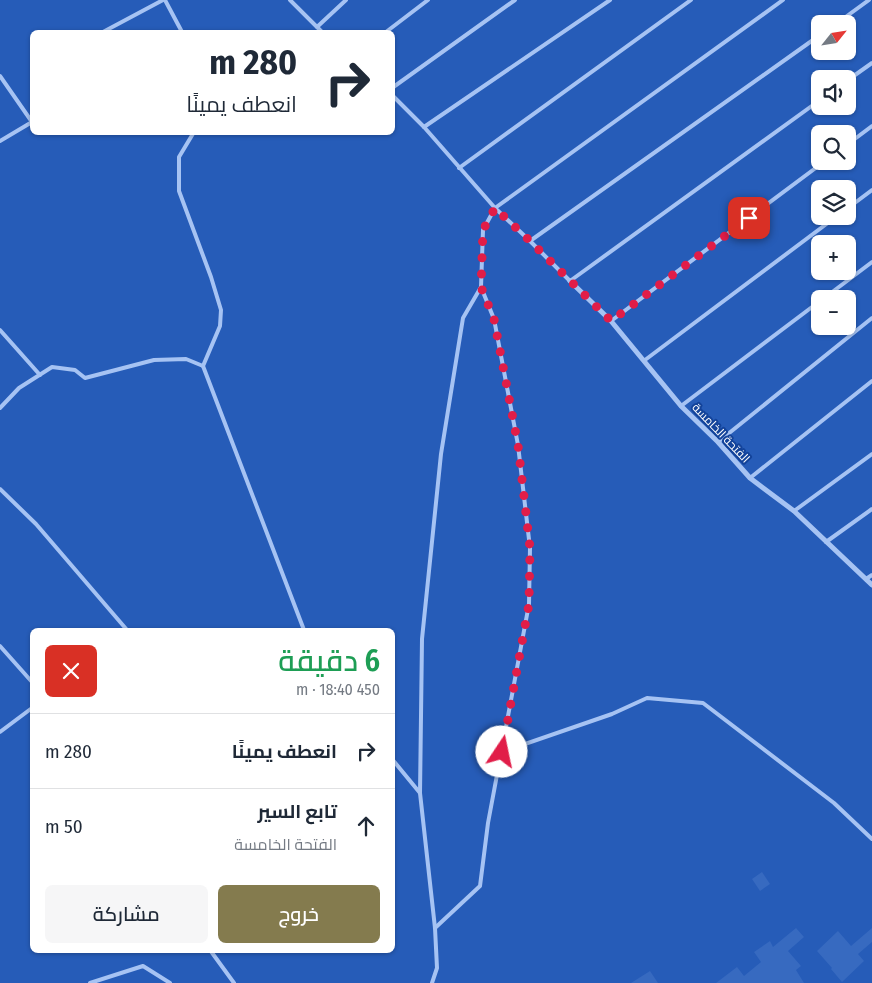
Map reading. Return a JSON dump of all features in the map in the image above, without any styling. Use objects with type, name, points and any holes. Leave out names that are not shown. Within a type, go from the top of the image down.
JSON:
[{"type":"street","name":"الفتحة الخامسة","points":[[570,282],[611,321],[681,406],[718,442],[750,478],[794,511],[872,585]]},
{"type":"lane","points":[[106,30],[164,0],[181,30]]},
{"type":"lane","points":[[290,0],[320,30]]},
{"type":"lane","points":[[316,27],[346,0]]},
{"type":"lane","points":[[389,30],[428,0]]},
{"type":"lane","points":[[395,86],[515,0]]},
{"type":"lane","points":[[424,127],[610,0]]},
{"type":"lane","points":[[459,168],[691,0]]},
{"type":"lane","points":[[435,928],[480,886],[488,823],[529,604],[530,548],[518,445],[494,319],[481,287],[483,230],[495,208],[783,0]]},
{"type":"lane","points":[[848,15],[869,0]]},
{"type":"lane","points":[[530,241],[811,41]]},
{"type":"lane","points":[[856,74],[872,63]]},
{"type":"lane","points":[[0,76],[30,119]]},
{"type":"lane","points":[[395,98],[424,127],[495,208],[570,282],[811,107]]},
{"type":"lane","points":[[0,141],[30,123]]},
{"type":"lane","points":[[856,138],[872,126]]},
{"type":"lane","points":[[192,135],[179,157],[179,191],[211,277],[221,310],[220,326],[203,366],[303,628]]},
{"type":"lane","points":[[611,321],[813,170]]},
{"type":"lane","points":[[856,202],[872,190]]},
{"type":"lane","points":[[645,360],[825,225]]},
{"type":"lane","points":[[835,290],[872,262]]},
{"type":"lane","points":[[432,983],[437,968],[435,928],[420,793],[422,639],[441,454],[463,318],[481,287]]},
{"type":"lane","points":[[681,406],[811,308]]},
{"type":"lane","points":[[718,442],[872,318]]},
{"type":"lane","points":[[0,330],[40,375]]},
{"type":"lane","points":[[0,408],[19,388],[52,367],[75,370],[85,378],[154,360],[186,359],[203,366]]},
{"type":"lane","points":[[750,478],[872,381]]},
{"type":"lane","points":[[794,511],[872,454]]},
{"type":"lane","points":[[0,489],[36,524],[125,628]]},
{"type":"lane","points":[[826,542],[872,508]]},
{"type":"lane","points":[[866,579],[872,575]]},
{"type":"lane","points":[[0,646],[30,680]]},
{"type":"lane","points":[[502,752],[612,714],[647,698],[703,703],[834,803],[872,839]]},
{"type":"lane","points":[[0,732],[30,710]]},
{"type":"lane","points":[[395,763],[420,793]]},
{"type":"lane","points":[[212,953],[234,983]]},
{"type":"lane","points":[[90,983],[143,966],[170,983]]},
{"type":"shaded area","points":[[0,0],[872,0],[872,983],[0,983]]},
{"type":"building","points":[[762,872],[770,884],[760,891],[752,879]]},
{"type":"building","points":[[796,928],[804,937],[788,951],[801,966],[796,970],[804,983],[716,983],[737,967],[744,976],[761,962],[754,952],[770,941],[773,947]]},
{"type":"building","points":[[872,928],[872,942],[858,954],[864,961],[842,982],[817,951],[838,931],[851,946]]},
{"type":"building","points":[[650,971],[658,983],[631,983]]},
{"type":"route","points":[[502,752],[529,604],[530,548],[518,445],[494,319],[481,287],[483,230],[495,208],[611,321],[749,218]]}]
